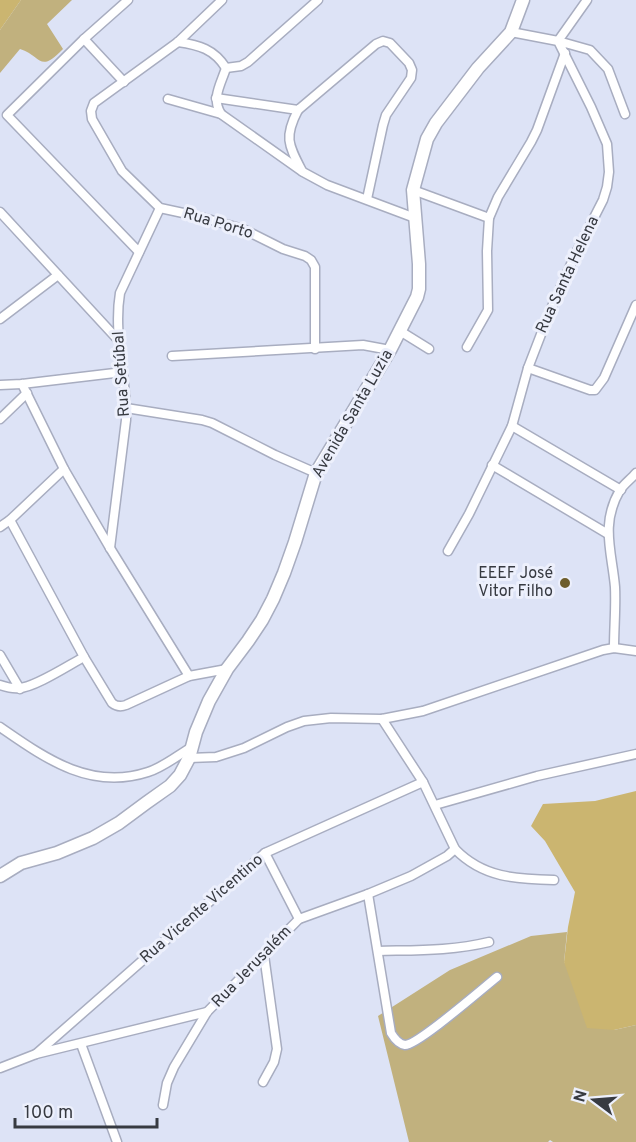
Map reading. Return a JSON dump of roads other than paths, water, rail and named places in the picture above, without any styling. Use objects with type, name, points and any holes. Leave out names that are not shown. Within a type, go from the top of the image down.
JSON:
[{"type":"street","points":[[128,0],[84,39],[7,115],[138,252]]},
{"type":"street","points":[[84,39],[124,82],[178,42],[222,0]]},
{"type":"street","points":[[226,68],[241,66],[248,62],[318,0]]},
{"type":"street","name":"Avenida Santa Luzia","points":[[0,876],[29,859],[57,853],[93,838],[170,786],[180,776],[191,752],[201,718],[227,669],[262,620],[273,599],[291,552],[316,473],[390,350],[414,304],[419,289],[419,264],[413,190],[431,130],[478,68],[511,32],[524,0]]},
{"type":"street","points":[[558,41],[587,0]]},
{"type":"street","points":[[511,32],[590,50],[608,69],[625,114]]},
{"type":"street","points":[[303,172],[293,154],[288,135],[298,110],[376,44],[383,41],[390,43],[409,63],[412,70],[411,78],[386,115],[367,199]]},
{"type":"street","name":"Rua Santa Helena","points":[[448,551],[469,514],[512,426],[528,368],[550,310],[603,200],[609,172],[607,144],[558,41]]},
{"type":"street","points":[[178,42],[211,52],[221,60],[226,68]]},
{"type":"street","points":[[467,347],[488,310],[489,218],[498,197],[537,130],[565,53]]},
{"type":"street","points":[[221,114],[216,98],[226,68]]},
{"type":"street","name":"Rua Porto","points":[[124,82],[94,103],[91,111],[92,119],[105,144],[123,171],[160,208],[243,229],[311,260],[315,267],[315,349]]},
{"type":"street","points":[[216,98],[298,110]]},
{"type":"street","points":[[168,99],[221,114],[303,172],[327,185],[415,218]]},
{"type":"street","points":[[413,190],[489,218]]},
{"type":"street","name":"Rua Setúbal","points":[[110,548],[126,420],[120,342],[120,293],[160,208]]},
{"type":"street","points":[[0,212],[120,342]]},
{"type":"street","points":[[0,319],[58,275]]},
{"type":"street","points":[[528,368],[595,390],[604,378],[636,305]]},
{"type":"street","points":[[400,331],[429,349]]},
{"type":"street","points":[[172,356],[363,345],[390,350]]},
{"type":"street","points":[[0,385],[123,372]]},
{"type":"street","points":[[22,384],[64,469],[189,675]]},
{"type":"street","points":[[0,419],[27,393]]},
{"type":"street","points":[[126,408],[212,423],[316,473]]},
{"type":"street","points":[[512,426],[621,489]]},
{"type":"street","points":[[492,465],[608,534]]},
{"type":"street","points":[[0,527],[64,469]]},
{"type":"street","points":[[614,648],[615,590],[608,534],[612,510],[621,489],[636,473]]},
{"type":"street","points":[[10,520],[84,657],[112,703],[118,706],[126,705],[189,675],[227,669]]},
{"type":"street","points":[[0,727],[54,762],[73,771],[120,777],[147,772],[191,752],[208,758],[216,757],[244,748],[304,721],[331,718],[382,719],[423,711],[603,650],[614,648],[636,651]]},
{"type":"street","points":[[0,655],[20,688]]},
{"type":"street","points":[[0,685],[9,688],[31,686],[84,657]]},
{"type":"street","points":[[382,719],[423,782],[455,849],[473,865],[485,871],[519,878],[554,880]]},
{"type":"street","points":[[435,805],[537,776],[636,754]]},
{"type":"street","name":"Rua Vicente Vicentino","points":[[36,1054],[265,853],[423,782]]},
{"type":"street","name":"Rua Jerusalém","points":[[163,1105],[167,1083],[174,1067],[207,1012],[298,919],[368,894],[419,872],[455,849]]},
{"type":"street","points":[[265,853],[298,919]]},
{"type":"street","points":[[368,894],[391,1033],[395,1040],[406,1045],[417,1040],[458,1010],[497,976]]},
{"type":"street","points":[[378,951],[438,950],[489,942]]},
{"type":"street","points":[[263,1082],[274,1062],[277,1049],[264,955]]},
{"type":"street","points":[[0,1068],[36,1054],[207,1012]]},
{"type":"street","points":[[81,1044],[117,1142]]},
{"type":"place","name":"EEEF José Vitor Filho","points":[[565,583]]}]
